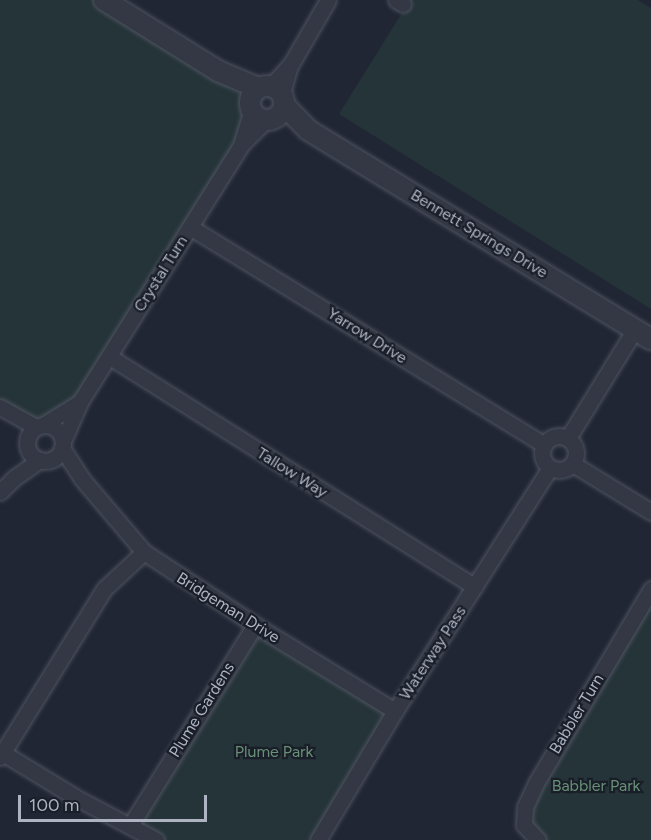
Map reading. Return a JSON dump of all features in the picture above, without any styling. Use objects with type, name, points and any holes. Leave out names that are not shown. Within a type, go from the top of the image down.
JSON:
[{"type":"street","name":"Bennett Springs Drive","points":[[104,0],[308,130],[643,334]]},
{"type":"street","name":"Crystal Turn","points":[[80,402],[267,103],[328,0]]},
{"type":"street","name":"Yarrow Drive","points":[[190,227],[544,445]]},
{"type":"street","points":[[568,438],[643,334]]},
{"type":"street","name":"Tallow Way","points":[[110,357],[475,587]]},
{"type":"street","points":[[40,426],[80,402]]},
{"type":"street","points":[[36,453],[56,456],[80,402]]},
{"type":"street","points":[[1,408],[40,426],[54,428],[82,480]]},
{"type":"street","points":[[1,408],[36,453],[82,480]]},
{"type":"street","points":[[0,492],[36,453],[40,426]]},
{"type":"street","points":[[557,436],[568,438],[576,447],[573,464],[562,470],[550,468],[543,458],[544,445],[557,436]]},
{"type":"street","points":[[573,464],[651,513]]},
{"type":"street","name":"Waterway Pass","points":[[318,840],[396,711],[550,468]]},
{"type":"street","name":"Bridgeman Drive","points":[[82,480],[144,552],[255,625],[396,711]]},
{"type":"street","points":[[144,552],[114,577],[105,589],[1,755],[156,840]]},
{"type":"street","name":"Babbler Turn","points":[[538,840],[524,825],[525,807],[536,783],[651,589]]},
{"type":"street","name":"Plume Gardens","points":[[130,826],[255,625]]},
{"type":"green space","points":[[0,0],[104,0],[218,71],[250,104],[241,145],[80,402],[43,425],[0,407]]},
{"type":"green space","points":[[410,0],[638,0],[651,8],[651,309],[339,114]]},
{"type":"green space","name":"Babbler Park","points":[[651,589],[651,840],[538,840],[525,807]]},
{"type":"green space","name":"Plume Park","points":[[255,625],[395,711],[318,840],[156,840],[130,826]]}]
